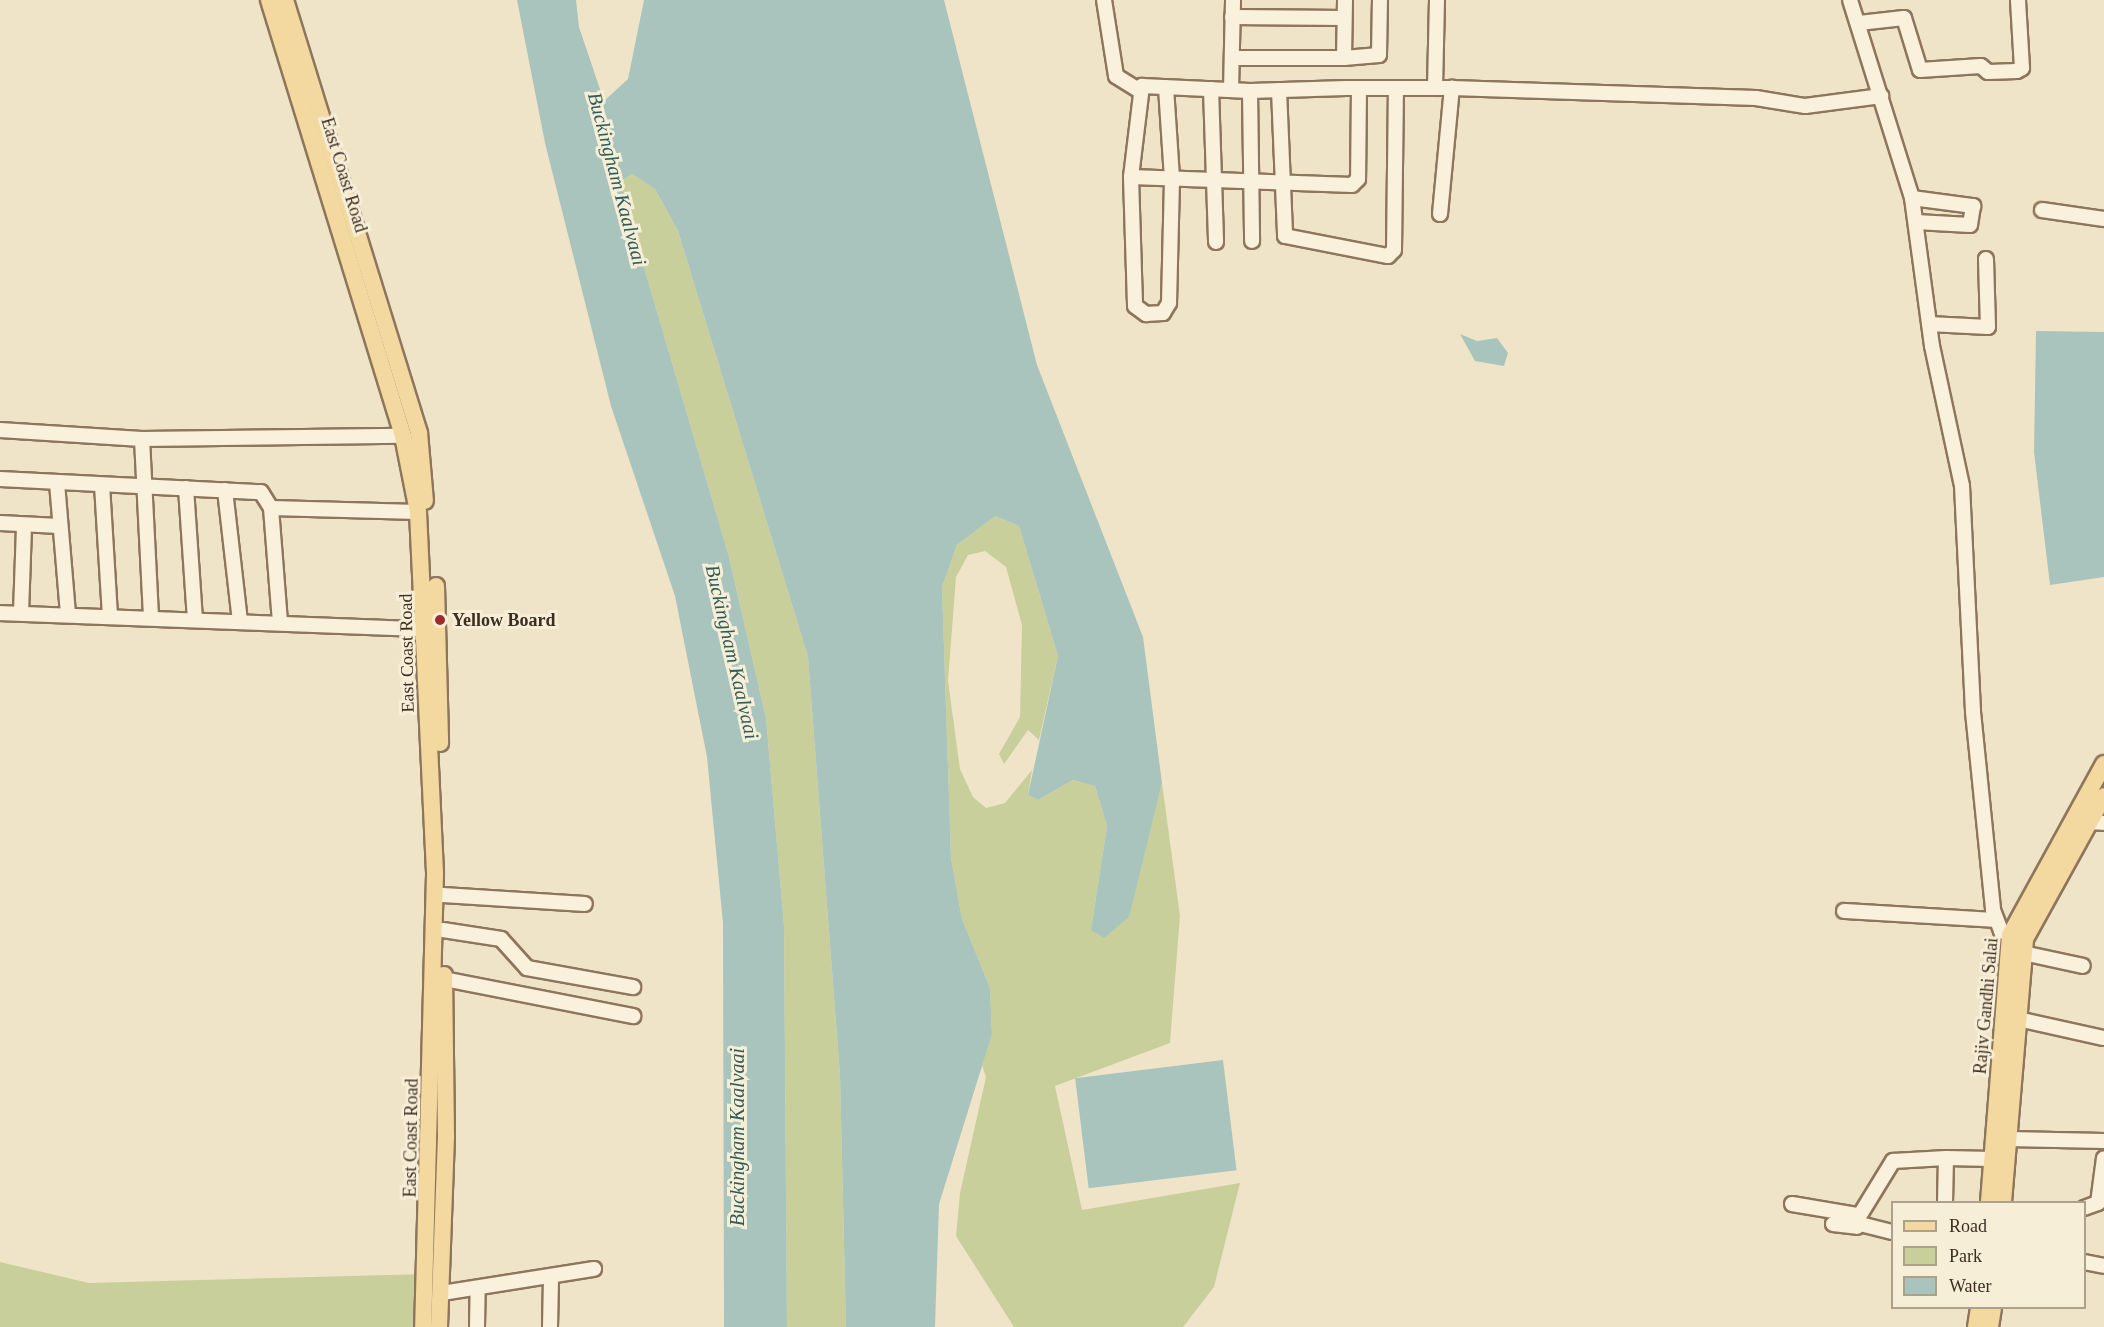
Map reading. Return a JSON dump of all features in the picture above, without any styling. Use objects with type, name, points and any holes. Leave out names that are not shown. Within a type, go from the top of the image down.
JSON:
[{"type":"main road","name":"East Coast Road","points":[[269,0],[403,436],[418,512],[426,629],[435,875],[436,1270],[442,1293],[439,1327]]},
{"type":"main road","name":"East Coast Road","points":[[285,0],[419,433],[440,616],[444,979],[436,1270],[423,1327]]},
{"type":"main road","name":"Rajiv Gandhi Salai","points":[[1989,1201],[1992,1159],[2019,942],[2104,764]]},
{"type":"main road","name":"Rajiv Gandhi Salai","points":[[2003,1201],[2018,1019],[2019,942],[2096,822],[2104,796]]},
{"type":"main road","points":[[1976,1327],[1979,1309]]},
{"type":"main road","points":[[1990,1327],[1993,1309]]},
{"type":"street","points":[[1104,0],[1116,76],[1138,90],[1166,87],[1250,91],[1452,88],[1756,98],[1805,106],[1881,96]]},
{"type":"street","points":[[1231,90],[1233,0]]},
{"type":"street","points":[[1344,58],[1345,0]]},
{"type":"street","points":[[1232,58],[1344,58],[1378,55],[1380,0]]},
{"type":"street","points":[[1435,88],[1437,0]]},
{"type":"street","points":[[1850,0],[1912,198],[1929,324],[1962,486],[1973,712],[1995,920]]},
{"type":"street","points":[[1859,23],[1904,18],[1920,70],[1981,66],[1988,72],[2017,71],[2022,68],[2018,0]]},
{"type":"street","points":[[1232,17],[1344,18]]},
{"type":"street","points":[[1138,90],[1131,177],[1135,306],[1156,314],[1166,311],[1169,303],[1172,178],[1166,87]]},
{"type":"street","points":[[1131,177],[1214,177],[1281,182],[1357,183],[1359,88]]},
{"type":"street","points":[[1279,90],[1281,182],[1287,238],[1393,255],[1396,88]]},
{"type":"street","points":[[1440,214],[1452,88]]},
{"type":"street","points":[[1211,89],[1216,242]]},
{"type":"street","points":[[1250,91],[1252,241]]},
{"type":"street","points":[[1912,198],[1973,206],[1970,225],[1916,222]]},
{"type":"street","points":[[2042,210],[2104,219]]},
{"type":"street","points":[[1929,324],[1988,327],[1986,259]]},
{"type":"street","points":[[0,430],[142,439],[403,436]]},
{"type":"street","points":[[142,439],[151,618]]},
{"type":"street","points":[[0,479],[261,492],[271,507],[280,622]]},
{"type":"street","points":[[57,483],[68,615]]},
{"type":"street","points":[[102,485],[110,616]]},
{"type":"street","points":[[186,488],[195,620]]},
{"type":"street","points":[[225,490],[240,621]]},
{"type":"street","points":[[271,507],[418,512]]},
{"type":"street","points":[[0,523],[59,526]]},
{"type":"street","points":[[21,613],[24,526]]},
{"type":"street","points":[[0,613],[426,629]]},
{"type":"street","points":[[443,896],[585,904]]},
{"type":"street","points":[[1844,911],[1995,920],[2019,942],[2083,966]]},
{"type":"street","points":[[443,930],[501,939],[527,968],[633,987]]},
{"type":"street","points":[[444,979],[633,1016]]},
{"type":"street","points":[[2018,1019],[2104,1038]]},
{"type":"street","points":[[2008,1139],[2104,1141]]},
{"type":"street","points":[[1858,1221],[1893,1161],[1946,1158],[1992,1159]]},
{"type":"street","points":[[1945,1201],[1946,1158]]},
{"type":"street","points":[[2086,1208],[2098,1203],[2104,1158]]},
{"type":"street","points":[[1792,1204],[1891,1231]]},
{"type":"street","points":[[1833,1224],[1858,1221]]},
{"type":"street","points":[[2086,1262],[2104,1266]]},
{"type":"street","points":[[442,1293],[551,1278],[594,1269]]},
{"type":"street","points":[[550,1327],[551,1278]]},
{"type":"street","points":[[477,1327],[478,1288]]},
{"type":"green space","points":[[632,174],[655,189],[678,231],[808,657],[840,1075],[846,1327],[787,1327],[784,925],[766,718],[729,557],[624,199],[621,181]]},
{"type":"green space","points":[[995,516],[1019,526],[1058,656],[1039,740],[1028,730],[1004,764],[999,754],[1020,717],[1022,625],[1006,567],[985,551],[968,555],[956,577],[948,681],[960,769],[973,797],[986,808],[1005,803],[1032,770],[1028,795],[1038,800],[1073,780],[1095,786],[1107,826],[1091,930],[1148,838],[1162,783],[1180,916],[1170,1043],[1055,1086],[1082,1210],[1240,1183],[1214,1287],[1183,1327],[1014,1327],[956,1236],[960,1193],[986,1077],[982,1065],[992,1034],[990,988],[962,919],[951,858],[942,587],[957,545]]},
{"type":"green space","points":[[0,1262],[89,1283],[426,1274],[421,1327],[0,1327]]},
{"type":"water","name":"Buckingham Kaalvaai","points":[[517,0],[576,0],[579,27],[604,101],[628,79],[644,0],[944,0],[1037,365],[1143,637],[1162,783],[1129,917],[1104,938],[1091,930],[1107,826],[1095,786],[1073,780],[1038,800],[1028,795],[1058,656],[1019,526],[995,516],[957,545],[942,587],[951,858],[962,919],[990,988],[992,1034],[939,1204],[935,1327],[846,1327],[840,1075],[808,657],[678,231],[655,189],[632,174],[621,181],[624,199],[729,557],[766,718],[784,925],[787,1327],[724,1327],[723,923],[707,757],[675,596],[611,406],[545,143]]},
{"type":"water","points":[[2036,331],[2104,332],[2104,577],[2050,585],[2034,452]]},
{"type":"water","points":[[1460,334],[1477,341],[1497,338],[1508,353],[1504,366],[1475,361]]},
{"type":"water","points":[[1223,1060],[1237,1170],[1089,1188],[1075,1078]]},
{"type":"place","name":"Yellow Board","points":[[440,620]]}]
